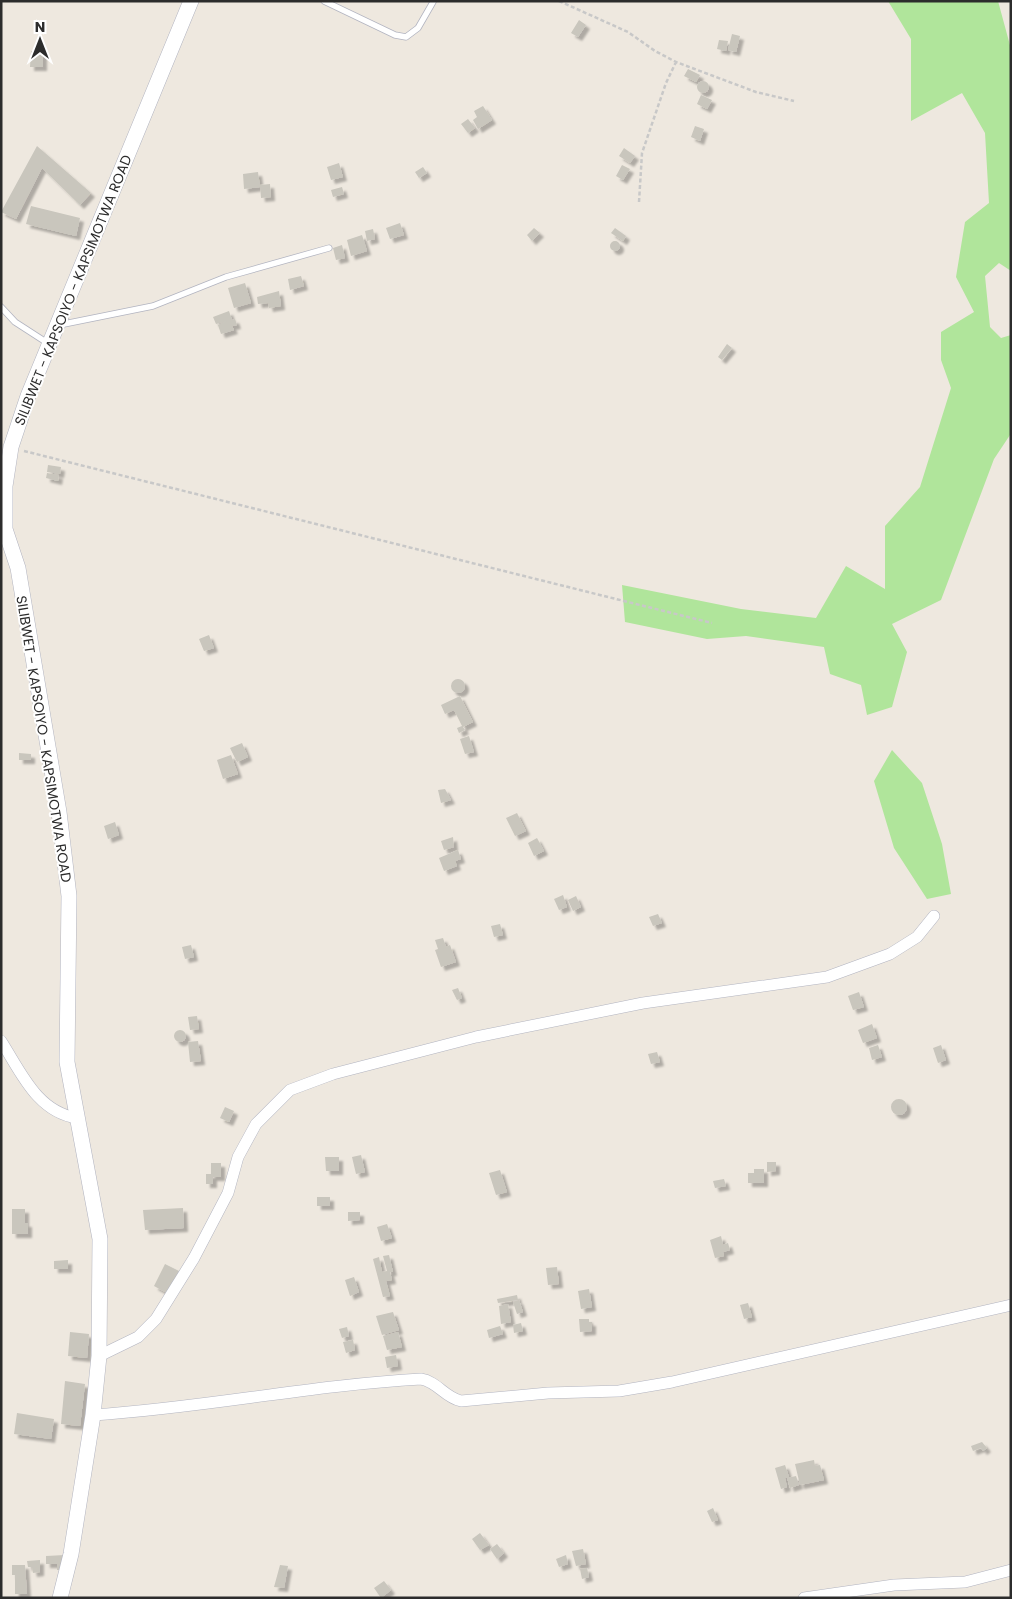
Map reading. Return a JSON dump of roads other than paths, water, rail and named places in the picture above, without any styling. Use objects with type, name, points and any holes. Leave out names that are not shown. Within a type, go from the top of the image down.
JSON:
[{"type":"street","name":"SILIBWET - KAPSOIYO - KAPSIMOTWA ROAD","points":[[60,1598],[71,1554],[93,1415],[99,1356],[100,1238],[67,1062],[69,896],[59,812],[18,568],[5,529],[5,467],[28,396],[191,1]]},
{"type":"street","points":[[99,1356],[138,1336],[156,1319],[194,1258],[228,1194],[238,1157],[256,1124],[290,1090],[333,1074],[476,1037],[643,1004],[827,977],[890,954],[917,937],[934,916]]},
{"type":"street","points":[[1,1041],[30,1088],[58,1112],[78,1118]]},
{"type":"street","points":[[93,1415],[134,1412],[336,1385],[421,1379],[432,1381],[450,1399],[460,1402],[548,1393],[619,1391],[672,1382],[1011,1305]]},
{"type":"street","points":[[804,1598],[894,1585],[965,1582],[1011,1570]]},
{"type":"lane","points":[[324,1],[395,35],[406,37],[418,28],[433,2]]},
{"type":"lane","points":[[57,326],[153,306],[226,277],[329,248]]},
{"type":"lane","points":[[1,307],[15,322],[50,344]]}]
